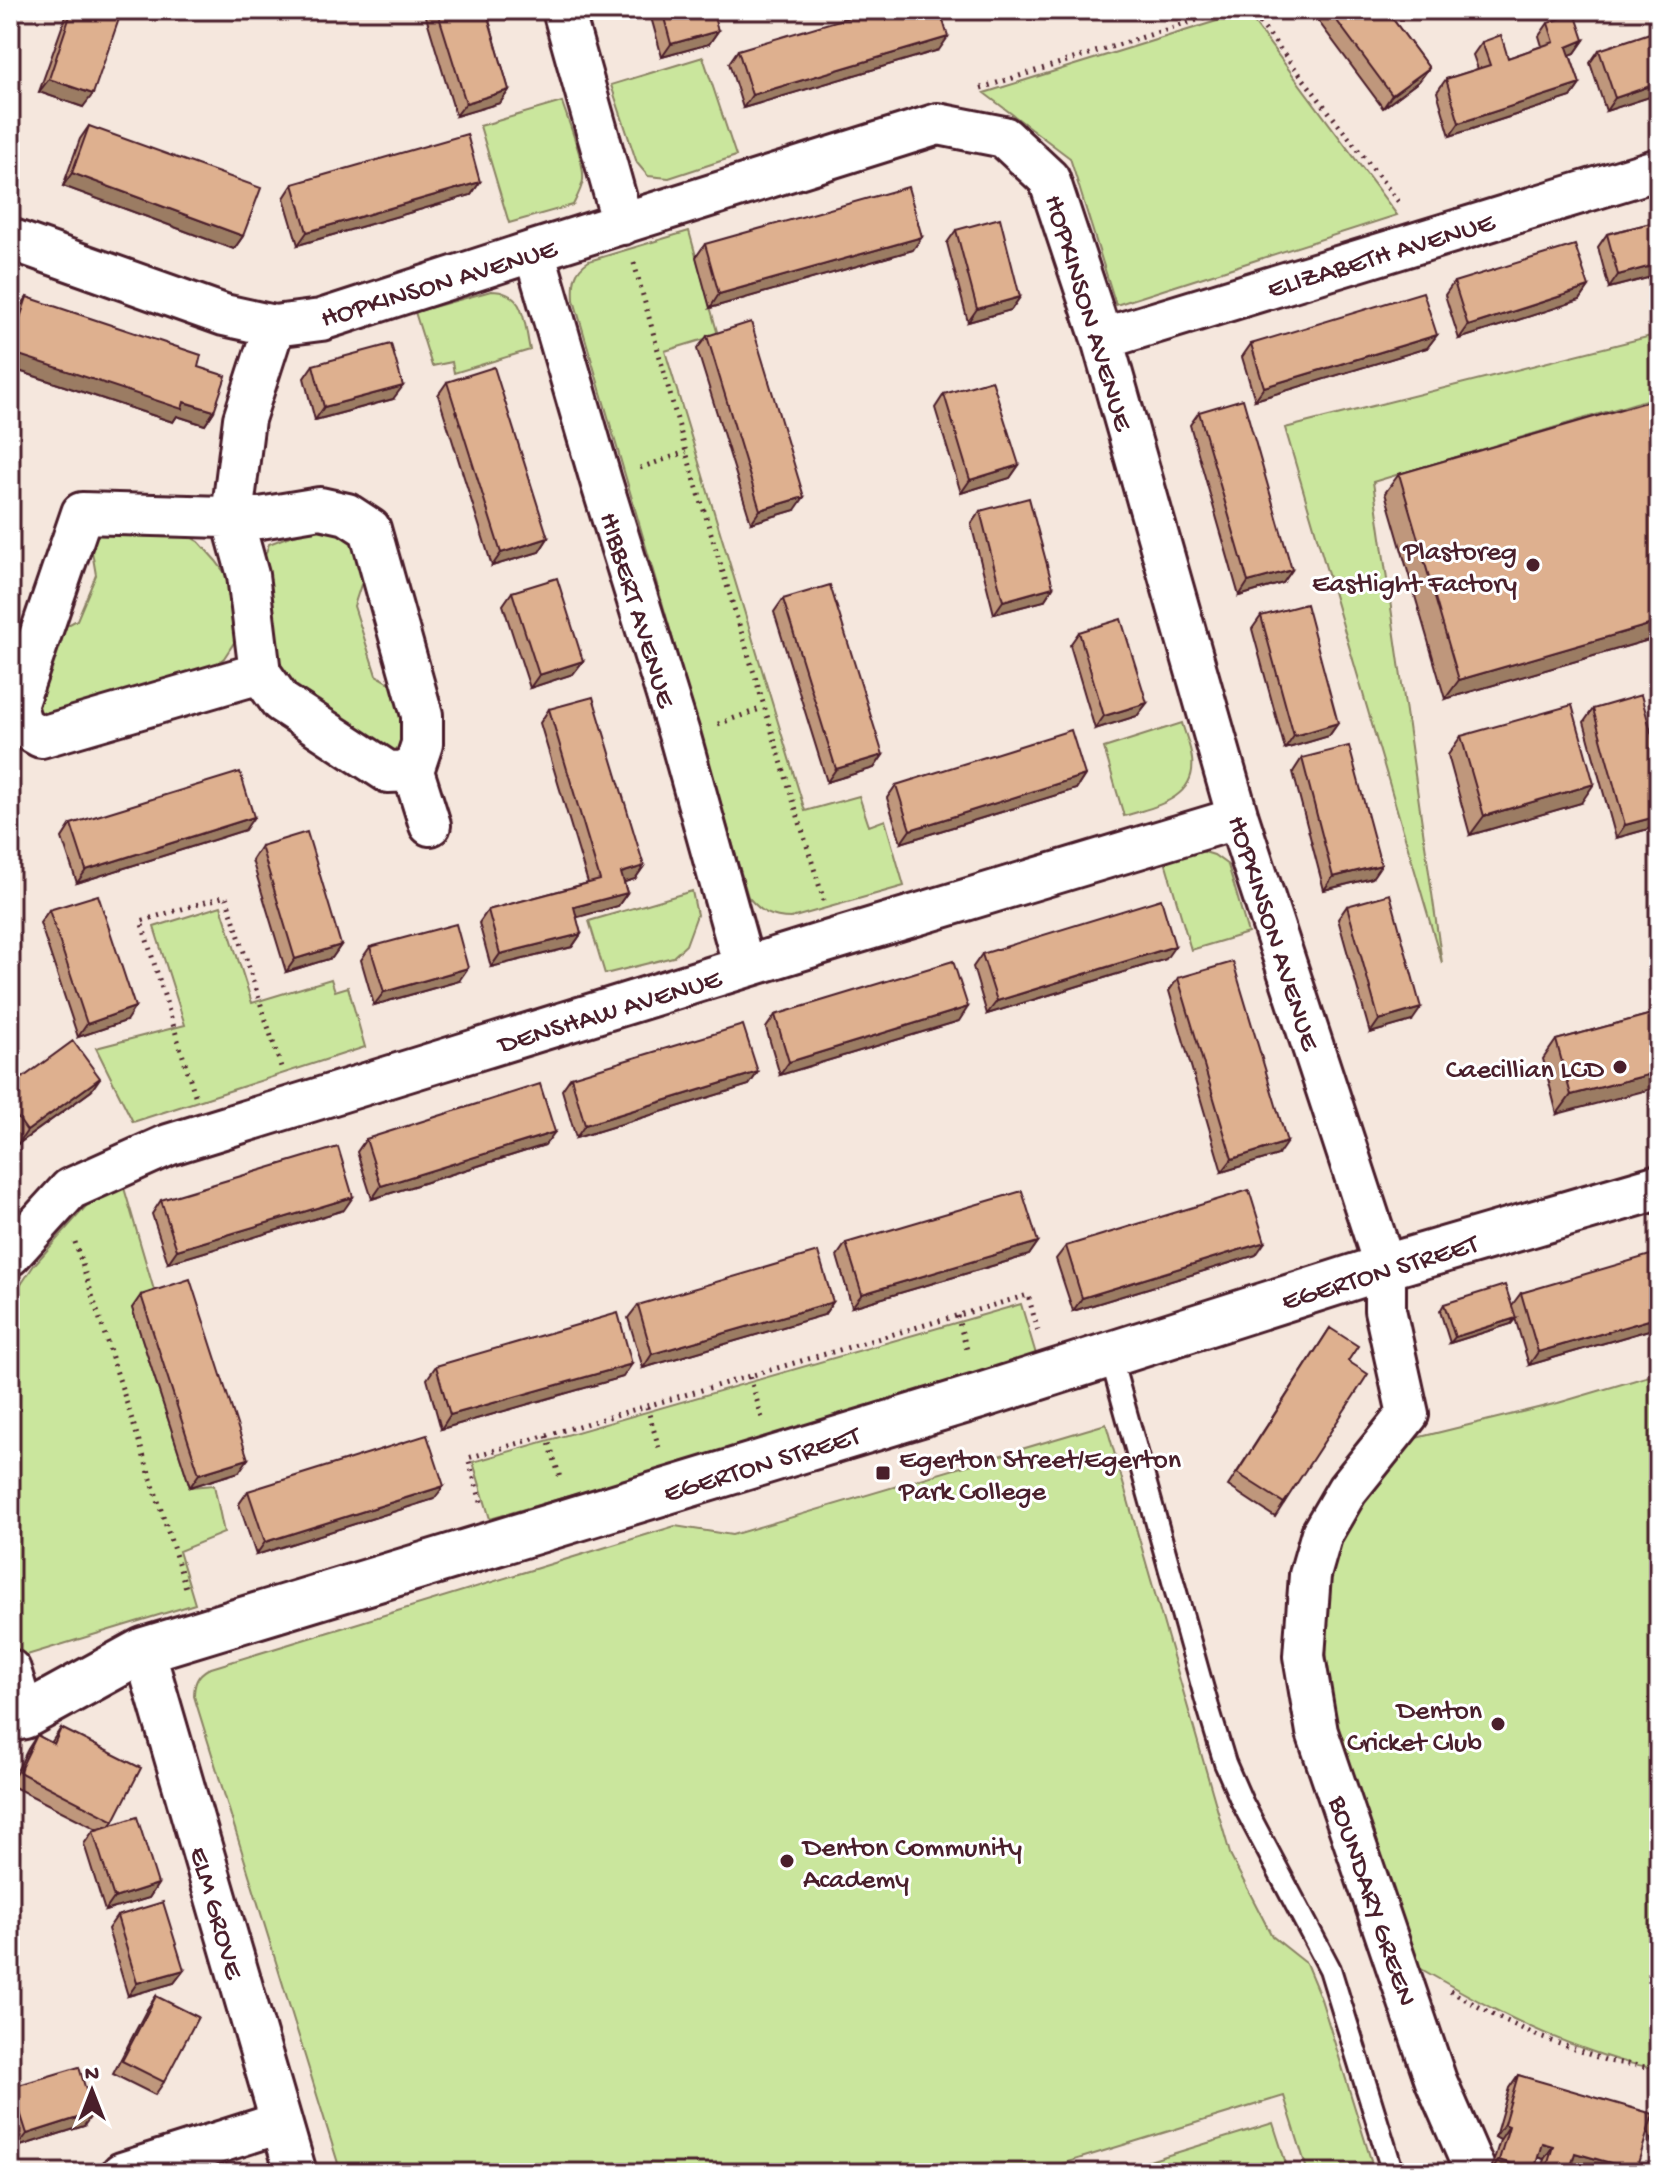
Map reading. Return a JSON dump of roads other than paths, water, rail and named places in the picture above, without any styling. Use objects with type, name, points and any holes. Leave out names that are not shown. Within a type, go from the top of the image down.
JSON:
[{"type":"street","points":[[563,10],[623,224]]},
{"type":"street","name":"HOPKINSON AVENUE","points":[[10,239],[224,315],[274,326],[321,320],[938,124],[1004,137],[1049,179],[1102,339],[1238,818],[1385,1267]]},
{"type":"street","name":"ELIZABETH AVENUE","points":[[1102,339],[1659,169]]},
{"type":"street","name":"HIBBERT AVENUE","points":[[534,251],[680,737],[744,967]]},
{"type":"street","points":[[274,326],[244,419],[232,517],[248,575],[260,673],[281,702],[388,772],[413,771]]},
{"type":"street","points":[[260,673],[41,737],[22,726],[16,706],[82,513],[260,518],[320,508],[347,514],[370,529],[422,715],[422,744],[413,771],[430,825]]},
{"type":"street","name":"DENSHAW AVENUE","points":[[10,1255],[70,1189],[168,1145],[1238,818]]},
{"type":"street","name":"EGERTON STREET","points":[[17,1718],[144,1650],[1051,1374],[1385,1267],[1659,1187]]},
{"type":"street","name":"BOUNDARY GREEN","points":[[1385,1267],[1385,1310],[1408,1414],[1347,1490],[1322,1533],[1310,1575],[1304,1656],[1317,1732],[1436,2081],[1476,2173]]},
{"type":"street","name":"ELM GROVE","points":[[144,1650],[296,2173]]},
{"type":"street","points":[[10,1670],[17,1718]]},
{"type":"street","points":[[122,2173],[280,2123]]},
{"type":"lane","points":[[1110,1355],[1225,1763],[1242,1802],[1330,1969],[1393,2173]]},
{"type":"place","name":"Plastoreg Eastlight Factory","points":[[1533,565]]},
{"type":"place","name":"Caecillian LCD","points":[[1620,1067]]},
{"type":"place","name":"Egerton Street/Egerton Park College","points":[[883,1473]]},
{"type":"place","name":"Denton Cricket Club","points":[[1498,1724]]},
{"type":"place","name":"Denton Community Academy","points":[[787,1861]]}]
